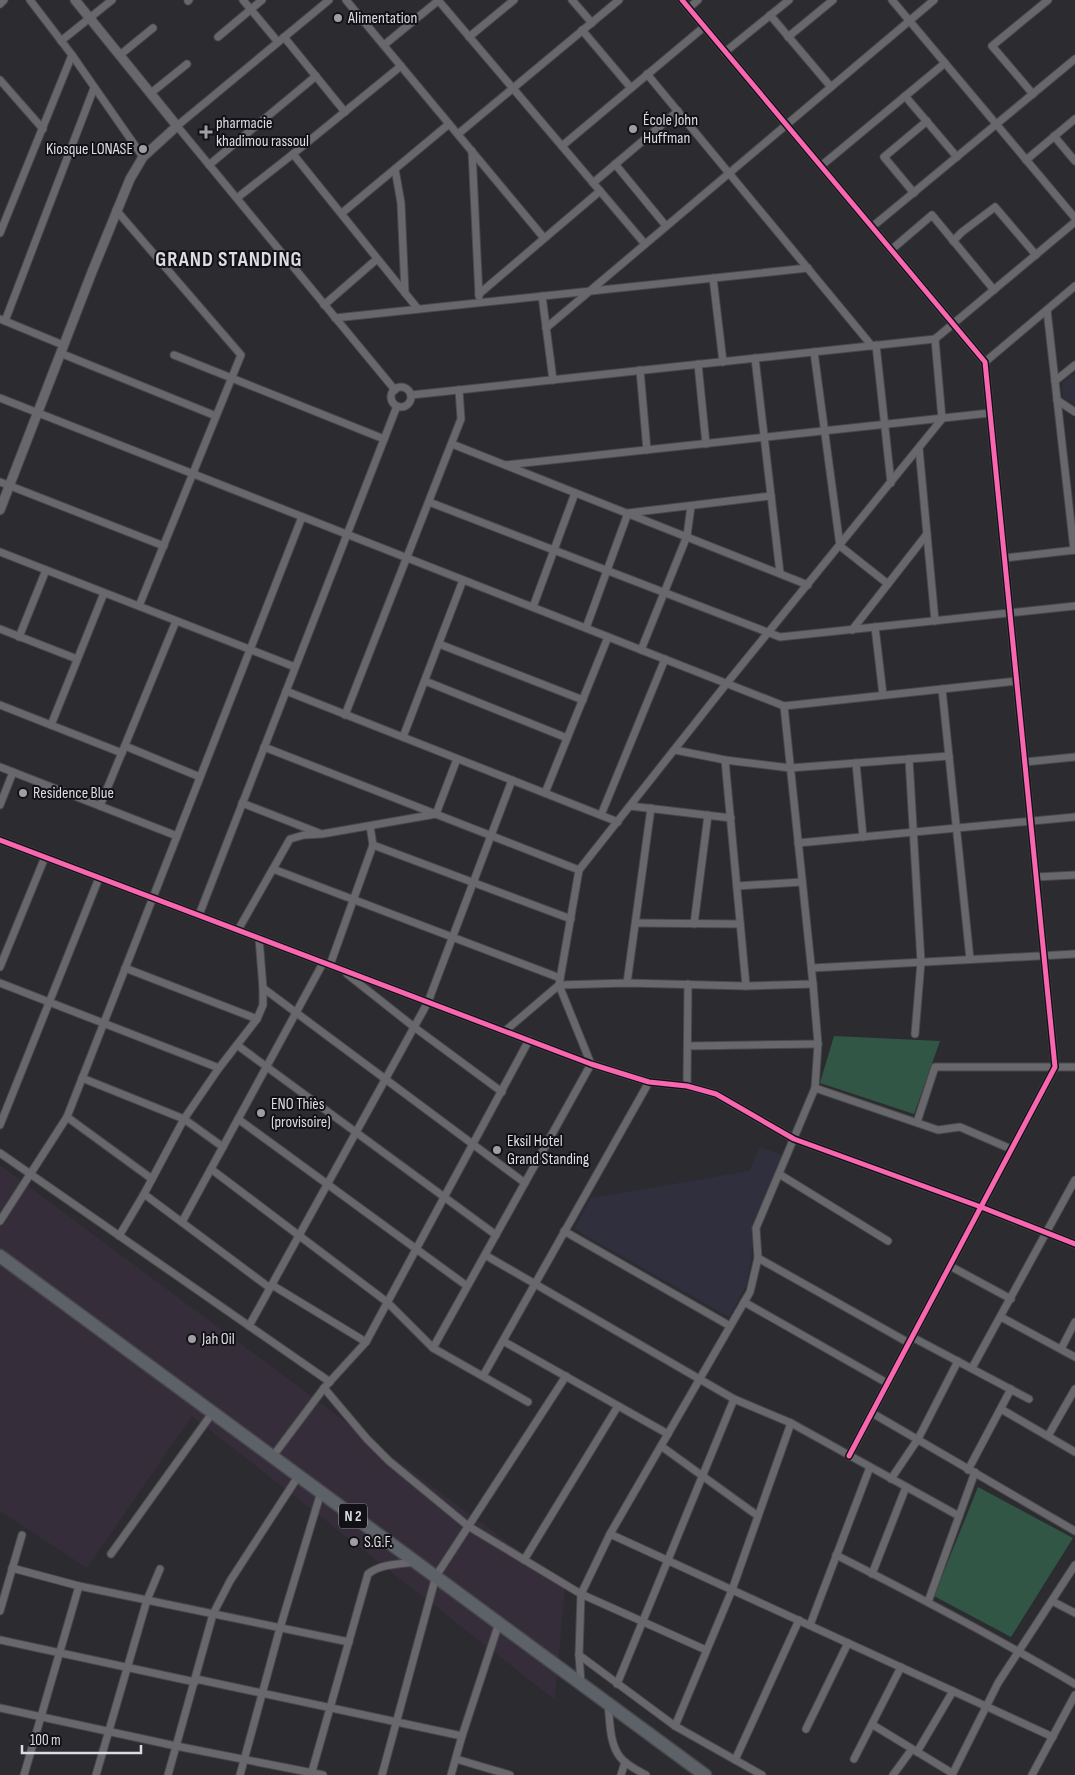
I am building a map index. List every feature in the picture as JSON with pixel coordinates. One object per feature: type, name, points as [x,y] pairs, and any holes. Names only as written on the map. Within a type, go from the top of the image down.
[{"type":"highway","name":"N 2","points":[[0,1256],[608,1703],[698,1773]]},
{"type":"street","points":[[0,4],[4,0]]},
{"type":"street","points":[[30,0],[72,55],[143,157]]},
{"type":"street","points":[[75,0],[324,306],[395,390]]},
{"type":"street","points":[[61,41],[112,0]]},
{"type":"street","points":[[243,0],[316,76],[345,112]]},
{"type":"street","points":[[218,37],[262,0]]},
{"type":"street","points":[[0,510],[116,210],[130,179],[143,157],[177,126],[329,0]]},
{"type":"street","points":[[346,0],[544,238]]},
{"type":"street","points":[[384,45],[439,0],[645,244]]},
{"type":"street","points":[[470,37],[514,0]]},
{"type":"street","points":[[572,0],[592,22]]},
{"type":"street","points":[[458,134],[619,0]]},
{"type":"street","points":[[682,0],[985,362],[1055,1067],[849,1456]]},
{"type":"street","points":[[688,8],[698,0]]},
{"type":"street","points":[[725,52],[789,0]]},
{"type":"street","points":[[788,37],[833,0]]},
{"type":"street","points":[[892,0],[1075,218]]},
{"type":"street","points":[[546,328],[934,0]]},
{"type":"street","points":[[1032,94],[992,46],[1048,0]]},
{"type":"street","points":[[770,16],[831,87]]},
{"type":"street","points":[[562,146],[704,27]]},
{"type":"street","points":[[120,55],[153,28]]},
{"type":"street","points":[[582,30],[631,88]]},
{"type":"street","points":[[0,233],[3,217],[43,129],[72,55]]},
{"type":"street","points":[[872,227],[1075,59]]},
{"type":"street","points":[[821,166],[945,63]]},
{"type":"street","points":[[151,93],[187,64]]},
{"type":"street","points":[[237,198],[401,66]]},
{"type":"street","points":[[647,74],[874,345],[891,483]]},
{"type":"street","points":[[209,165],[316,76]]},
{"type":"street","points":[[0,82],[43,129]]},
{"type":"street","points":[[94,88],[3,320],[62,349],[216,416]]},
{"type":"street","points":[[905,96],[957,157]]},
{"type":"street","points":[[593,183],[678,111]]},
{"type":"street","points":[[1026,160],[1075,119]]},
{"type":"street","points":[[914,193],[884,157],[927,121]]},
{"type":"street","points":[[342,213],[450,124]]},
{"type":"street","points":[[1054,136],[1075,161]]},
{"type":"street","points":[[472,151],[479,303]]},
{"type":"street","points":[[294,154],[418,309]]},
{"type":"street","points":[[615,164],[666,226]]},
{"type":"street","points":[[395,169],[401,203],[405,293]]},
{"type":"street","points":[[479,294],[600,191]]},
{"type":"street","points":[[1068,210],[1075,204]]},
{"type":"street","points":[[953,241],[995,207],[1036,255]]},
{"type":"street","points":[[116,210],[241,355],[139,606]]},
{"type":"street","points":[[891,250],[932,215],[994,290]]},
{"type":"street","points":[[411,395],[935,339],[1075,222]]},
{"type":"street","points":[[324,306],[377,259]]},
{"type":"street","points":[[335,318],[808,268]]},
{"type":"street","points":[[712,278],[723,362]]},
{"type":"street","points":[[985,362],[1075,286]]},
{"type":"street","points":[[542,296],[554,380]]},
{"type":"street","points":[[1005,558],[1075,550],[1047,310]]},
{"type":"street","points":[[433,1348],[591,1064],[560,982],[579,870],[727,683],[769,634],[942,419],[935,339]]},
{"type":"street","points":[[814,352],[840,546],[888,584]]},
{"type":"street","points":[[174,355],[384,438]]},
{"type":"street","points":[[755,358],[780,573]]},
{"type":"street","points":[[698,364],[706,444]]},
{"type":"street","points":[[1055,381],[1075,365]]},
{"type":"street","points":[[640,370],[647,450]]},
{"type":"street","points":[[395,390],[404,388],[411,395]]},
{"type":"street","points":[[395,390],[391,398],[397,406],[403,407],[407,404],[411,395]]},
{"type":"street","points":[[345,714],[461,419],[459,390]]},
{"type":"street","points":[[0,398],[784,706],[1017,681]]},
{"type":"street","points":[[1057,400],[1075,412]]},
{"type":"street","points":[[199,916],[397,406]]},
{"type":"street","points":[[506,465],[990,413]]},
{"type":"street","points":[[452,444],[808,585]]},
{"type":"street","points":[[919,448],[935,621]]},
{"type":"street","points":[[0,482],[164,546]]},
{"type":"street","points":[[533,607],[576,493]]},
{"type":"street","points":[[628,513],[771,496]]},
{"type":"street","points":[[429,502],[780,637],[1075,606]]},
{"type":"street","points":[[641,650],[687,536],[692,506]]},
{"type":"street","points":[[586,628],[628,513]]},
{"type":"street","points":[[0,1221],[67,1117],[302,517]]},
{"type":"street","points":[[852,630],[927,534]]},
{"type":"street","points":[[0,552],[295,667]]},
{"type":"street","points":[[19,636],[46,570]]},
{"type":"street","points":[[403,737],[464,580]]},
{"type":"street","points":[[50,725],[104,592]]},
{"type":"street","points":[[100,806],[176,621]]},
{"type":"street","points":[[875,627],[884,695]]},
{"type":"street","points":[[0,629],[77,659]]},
{"type":"street","points":[[545,793],[608,637]]},
{"type":"street","points":[[439,644],[583,700]]},
{"type":"street","points":[[601,815],[665,659]]},
{"type":"street","points":[[425,681],[567,738]]},
{"type":"street","points":[[942,689],[970,960]]},
{"type":"street","points":[[286,691],[618,822]]},
{"type":"street","points":[[0,705],[50,725],[200,777]]},
{"type":"street","points":[[581,1684],[579,1655],[581,1594],[610,1534],[750,1292],[758,1258],[756,1228],[815,1088],[818,1044],[812,968],[784,706]]},
{"type":"street","points":[[264,747],[579,870]]},
{"type":"street","points":[[675,750],[725,760],[790,768],[949,756]]},
{"type":"street","points":[[1025,762],[1075,757]]},
{"type":"street","points":[[436,814],[457,759]]},
{"type":"street","points":[[909,759],[921,962],[915,1034]]},
{"type":"street","points":[[725,760],[746,986]]},
{"type":"street","points":[[856,763],[862,837]]},
{"type":"street","points":[[0,767],[177,836]]},
{"type":"street","points":[[0,806],[13,772]]},
{"type":"street","points":[[250,1326],[428,1002],[512,780]]},
{"type":"street","points":[[242,803],[322,834]]},
{"type":"street","points":[[630,806],[731,818]]},
{"type":"street","points":[[628,983],[652,808]]},
{"type":"street","points":[[238,930],[290,839],[304,835],[322,834],[436,814]]},
{"type":"street","points":[[694,924],[708,815]]},
{"type":"street","points":[[798,843],[1075,817]]},
{"type":"street","points":[[182,1222],[296,1013],[327,964],[354,900],[373,845],[370,826]]},
{"type":"street","points":[[0,840],[591,1064],[649,1082],[687,1086],[716,1094],[794,1139],[981,1207],[1075,1244]]},
{"type":"street","points":[[373,845],[571,919]]},
{"type":"street","points":[[1,964],[44,857]]},
{"type":"street","points":[[273,869],[452,937],[560,982],[746,986],[813,984]]},
{"type":"street","points":[[1036,877],[1075,875]]},
{"type":"street","points":[[0,1125],[99,878]]},
{"type":"street","points":[[737,886],[802,882]]},
{"type":"street","points":[[636,923],[740,924]]},
{"type":"street","points":[[119,1236],[184,1119],[219,1068],[257,1019],[263,1005],[258,938]]},
{"type":"street","points":[[812,968],[1075,954]]},
{"type":"street","points":[[125,968],[257,1019]]},
{"type":"street","points":[[342,970],[414,1027],[502,1092]]},
{"type":"street","points":[[504,1031],[560,982]]},
{"type":"street","points":[[0,983],[219,1068]]},
{"type":"street","points":[[687,1086],[688,984]]},
{"type":"street","points":[[263,988],[525,1183]]},
{"type":"street","points":[[273,1456],[324,1388],[366,1342],[529,1040]]},
{"type":"street","points":[[688,1046],[818,1044]]},
{"type":"street","points":[[237,1045],[496,1235]]},
{"type":"street","points":[[917,1122],[935,1067],[1075,1067]]},
{"type":"street","points":[[82,1078],[184,1119],[223,1147]]},
{"type":"street","points":[[483,1376],[649,1082]]},
{"type":"street","points":[[815,1088],[938,1130],[960,1127],[1012,1149]]},
{"type":"street","points":[[67,1117],[152,1179]]},
{"type":"street","points":[[238,1119],[468,1286]]},
{"type":"street","points":[[0,1153],[330,1382]]},
{"type":"street","points":[[211,1169],[388,1302],[433,1348],[528,1402]]},
{"type":"street","points":[[779,1174],[888,1241]]},
{"type":"street","points":[[972,1368],[1075,1180]]},
{"type":"street","points":[[144,1194],[271,1286],[366,1342]]},
{"type":"street","points":[[564,1231],[730,1326]]},
{"type":"street","points":[[485,1255],[734,1399],[790,1423],[959,1516]]},
{"type":"street","points":[[758,1258],[910,1340],[958,1361],[1029,1399]]},
{"type":"street","points":[[950,1266],[1011,1298]]},
{"type":"street","points":[[744,1302],[887,1383]]},
{"type":"street","points":[[1001,1317],[1075,1357]]},
{"type":"street","points":[[1061,1350],[1073,1333],[1075,1322]]},
{"type":"street","points":[[503,1341],[668,1434]]},
{"type":"street","points":[[892,1479],[918,1440],[958,1361]]},
{"type":"street","points":[[382,1775],[436,1576],[566,1376]]},
{"type":"street","points":[[324,1388],[367,1439],[390,1462],[468,1526],[581,1594],[706,1650]]},
{"type":"street","points":[[928,1602],[959,1516],[972,1471],[1011,1389]]},
{"type":"street","points":[[1048,1436],[1075,1389]]},
{"type":"street","points":[[617,1684],[734,1399]]},
{"type":"street","points":[[524,1560],[618,1406]]},
{"type":"street","points":[[1000,1409],[1075,1452]]},
{"type":"street","points":[[111,1554],[213,1412]]},
{"type":"street","points":[[872,1413],[1075,1531]]},
{"type":"street","points":[[675,1726],[732,1590],[790,1423]]},
{"type":"street","points":[[661,1446],[758,1516]]},
{"type":"street","points":[[810,1626],[870,1467]]},
{"type":"street","points":[[168,1775],[213,1614],[230,1581],[299,1476]]},
{"type":"street","points":[[872,1574],[906,1487]]},
{"type":"street","points":[[240,1775],[280,1628],[321,1492]]},
{"type":"street","points":[[0,1611],[22,1534]]},
{"type":"street","points":[[610,1534],[1053,1737]]},
{"type":"street","points":[[836,1555],[928,1602],[1075,1684]]},
{"type":"street","points":[[311,1774],[368,1574],[375,1568],[415,1562]]},
{"type":"street","points":[[872,1725],[952,1774],[998,1683],[1075,1566]]},
{"type":"street","points":[[12,1568],[79,1586],[348,1642]]},
{"type":"street","points":[[96,1775],[146,1600],[160,1569]]},
{"type":"street","points":[[24,1775],[79,1586]]},
{"type":"street","points":[[1052,1601],[1075,1613]]},
{"type":"street","points":[[735,1760],[799,1620]]},
{"type":"street","points":[[452,1775],[462,1736],[499,1623]]},
{"type":"street","points":[[0,1640],[462,1736]]},
{"type":"street","points":[[806,1729],[848,1643]]},
{"type":"street","points":[[579,1655],[675,1726],[762,1775]]},
{"type":"street","points":[[854,1759],[901,1667]]},
{"type":"street","points":[[892,1775],[914,1750],[952,1691]]},
{"type":"street","points":[[1032,1775],[1075,1695]]},
{"type":"street","points":[[608,1703],[613,1740],[619,1756],[646,1775]]},
{"type":"street","points":[[0,1708],[322,1775]]},
{"type":"street","points":[[456,1759],[510,1775]]},
{"type":"street","points":[[621,1775],[625,1762]]},
{"type":"shaded area","points":[[1075,373],[1075,405],[1063,397],[1063,382]]},
{"type":"shaded area","points":[[760,1147],[784,1156],[752,1225],[754,1237],[747,1284],[729,1317],[574,1229],[591,1198],[749,1171]]},
{"type":"shaded area","points":[[0,1165],[565,1585],[555,1700],[192,1416],[87,1568],[0,1511]]},
{"type":"green space","points":[[834,1036],[940,1041],[914,1114],[820,1083]]},
{"type":"green space","points":[[978,1487],[1073,1538],[1011,1637],[934,1596]]},
{"type":"cycle path","points":[[682,0],[985,362],[1055,1067],[849,1456]]},
{"type":"cycle path","points":[[0,840],[591,1064],[649,1082],[687,1086],[716,1094],[794,1139],[981,1207],[1075,1244]]},
{"type":"place","name":"Alimentation","points":[[338,18]]},
{"type":"place","name":"École John Huffman","points":[[633,129]]},
{"type":"place","name":"pharmacie khadimou rassoul","points":[[206,132]]},
{"type":"place","name":"Kiosque LONASE","points":[[143,149]]},
{"type":"place","name":"Residence Blue","points":[[23,793]]},
{"type":"place","name":"ENO Thiès (provisoire)","points":[[261,1113]]},
{"type":"place","name":"Eksil Hotel Grand Standing","points":[[497,1150]]},
{"type":"place","name":"Jah Oil","points":[[192,1339]]},
{"type":"place","name":"S.G.F.","points":[[354,1542]]},
{"type":"district","name":"GRAND STANDING","points":[[229,259]]}]
